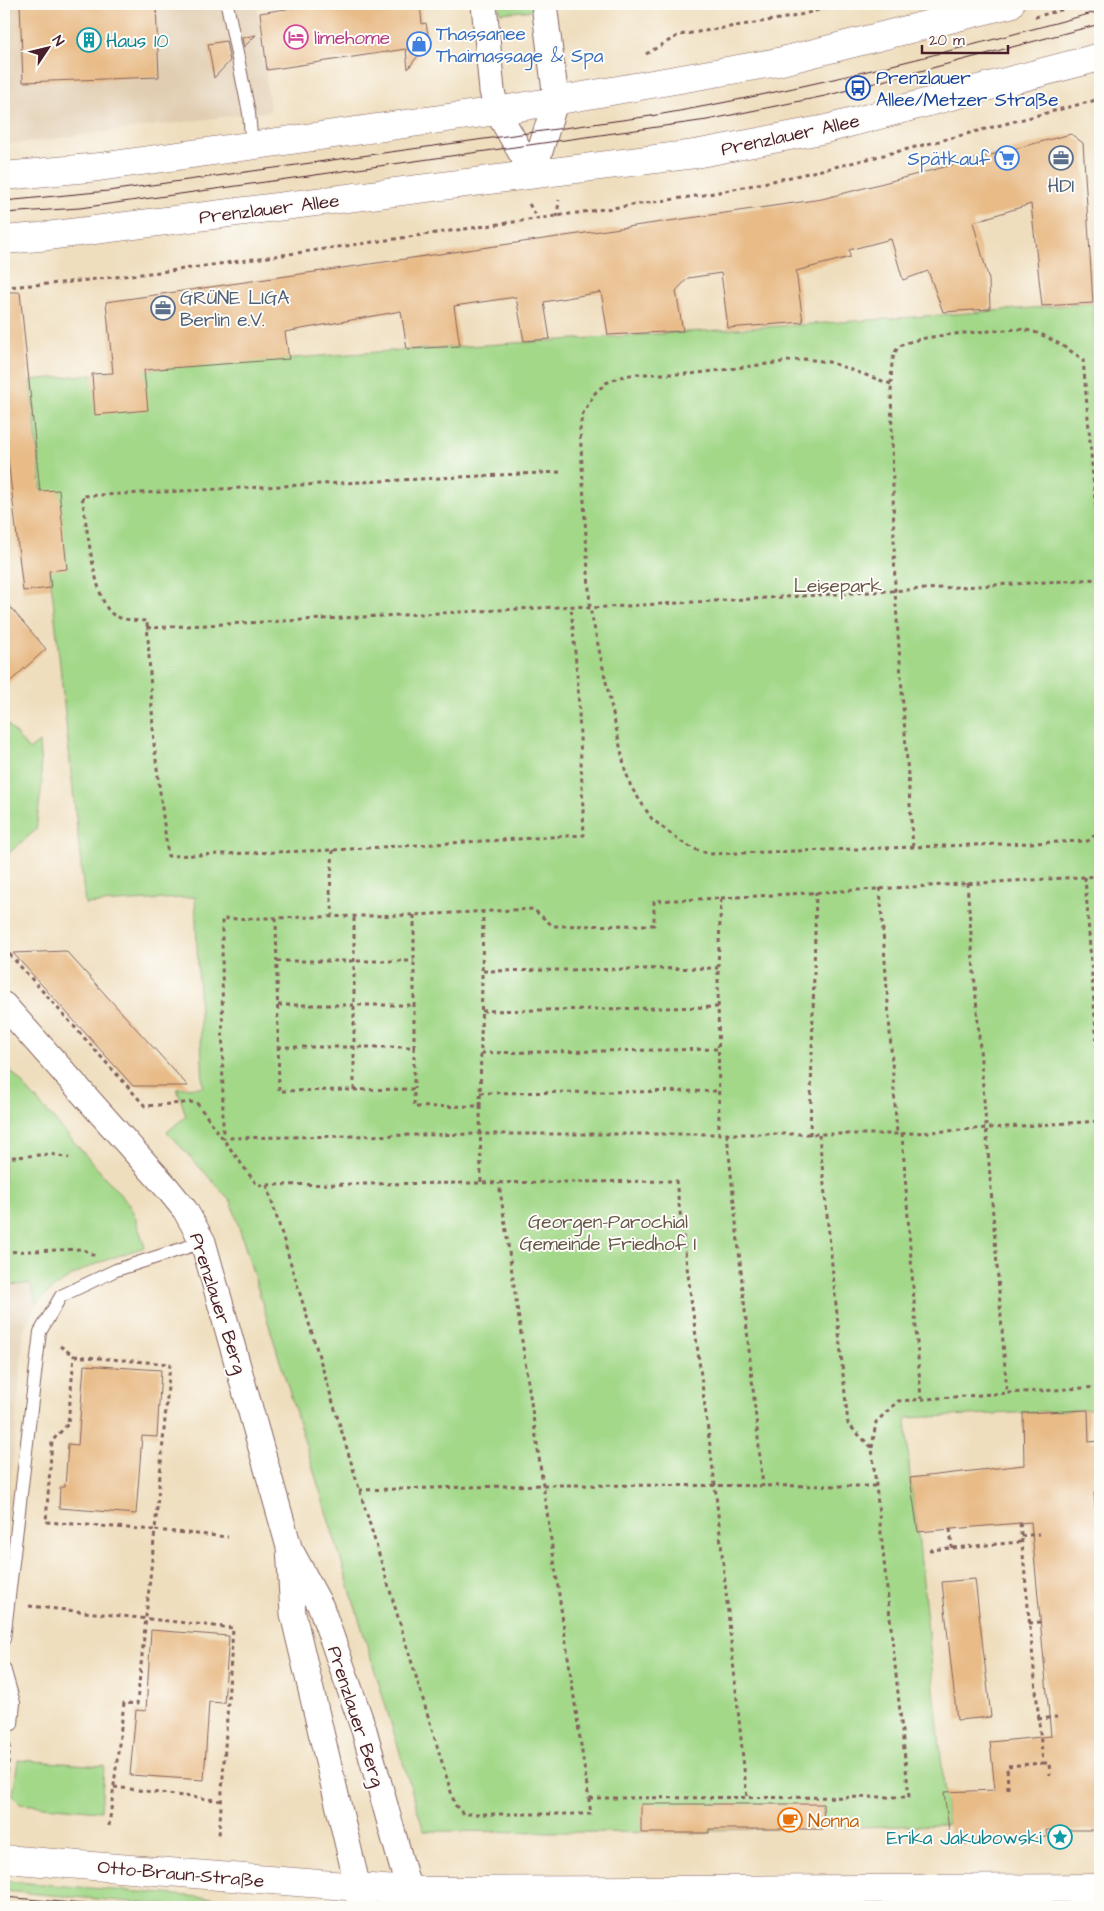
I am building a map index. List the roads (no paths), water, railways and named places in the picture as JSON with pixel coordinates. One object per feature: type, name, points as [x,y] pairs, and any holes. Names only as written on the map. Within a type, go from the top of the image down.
[{"type":"main road","points":[[4,176],[99,167],[497,110],[778,62],[1010,4]]},
{"type":"main road","name":"Prenzlauer Allee","points":[[4,240],[39,238],[695,154],[826,129],[1100,57]]},
{"type":"main road","name":"Otto-Braun-Straße","points":[[4,1859],[360,1898],[412,1899],[1100,1888]]},
{"type":"street","points":[[484,4],[492,91],[497,110],[534,174]]},
{"type":"street","points":[[534,174],[556,99],[544,4]]},
{"type":"street","name":"Prenzlauer Berg","points":[[4,1005],[174,1196],[185,1210],[203,1242],[289,1547],[293,1614],[360,1898]]},
{"type":"street","name":"Prenzlauer Berg","points":[[289,1547],[321,1606],[364,1730],[412,1899]]},
{"type":"lane","points":[[227,4],[249,113],[252,146]]},
{"type":"lane","points":[[4,1639],[40,1332],[61,1296],[116,1270],[203,1242]]},
{"type":"lane","points":[[4,1668],[14,1703],[12,1724]]},
{"type":"tram line","points":[[4,201],[108,191],[651,116],[821,82],[1100,11]]},
{"type":"tram line","points":[[4,213],[80,208],[707,120],[825,96],[1100,24]]},
{"type":"tram line","points":[[4,1897],[118,1907]]},
{"type":"place","name":"limehome","points":[[296,37]]},
{"type":"place","name":"Haus 10","points":[[89,40]]},
{"type":"place","name":"Thassanee Thaimassage & Spa","points":[[419,44]]},
{"type":"place","name":"Prenzlauer Allee/Metzer Straße","points":[[858,88]]},
{"type":"place","name":"Spätkauf","points":[[1007,158]]},
{"type":"place","name":"HDI","points":[[1061,158]]},
{"type":"place","name":"GRÜNE LIGA Berlin e.V.","points":[[163,308]]},
{"type":"place","name":"Nonna","points":[[790,1820]]},
{"type":"place","name":"Erika Jakubowski","points":[[1060,1837]]},
{"type":"park label","name":"Leisepark","points":[[838,585]]},
{"type":"park label","name":"Georgen-Parochial Gemeinde Friedhof I","points":[[608,1232]]}]
